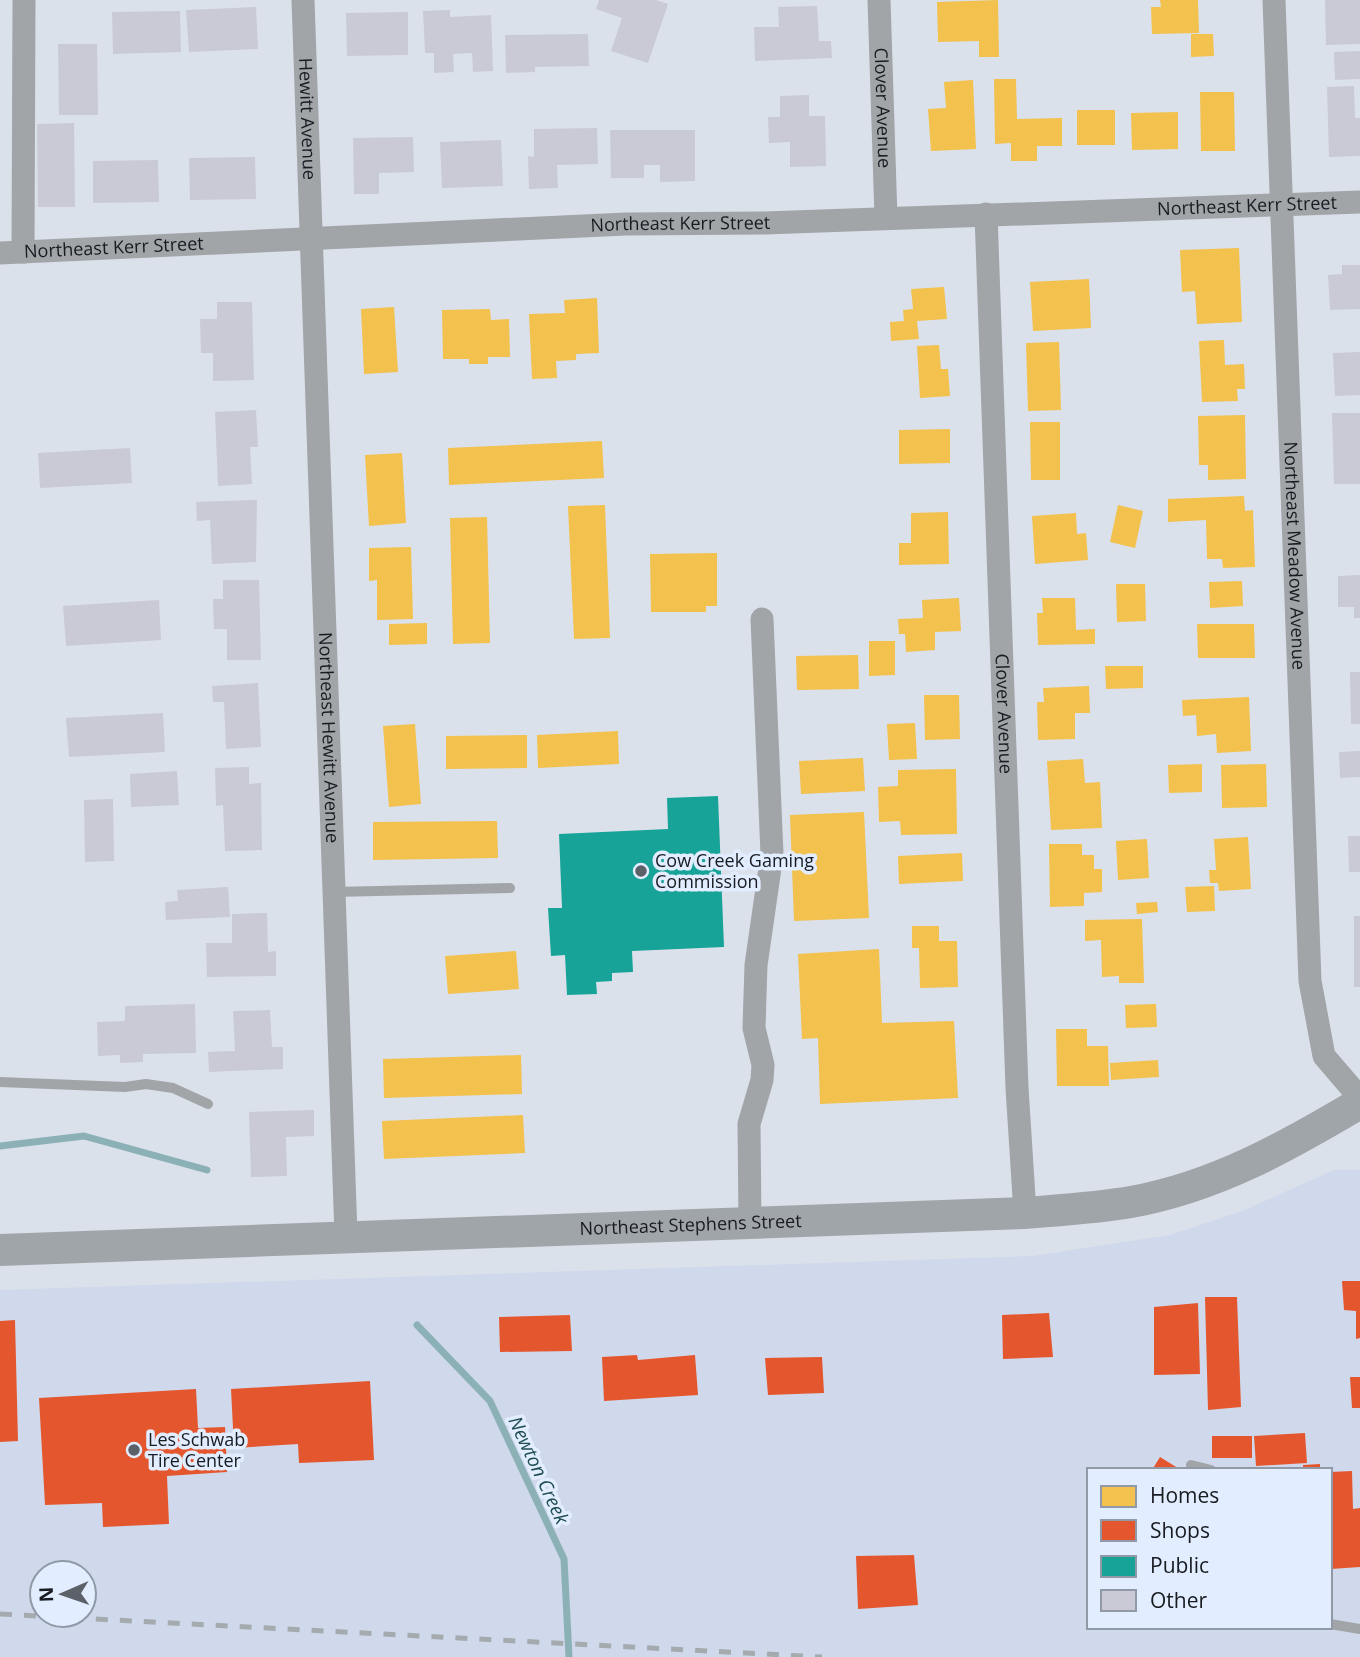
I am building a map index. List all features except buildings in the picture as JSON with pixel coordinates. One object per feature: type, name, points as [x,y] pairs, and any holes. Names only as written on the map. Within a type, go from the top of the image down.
[{"type":"main road","name":"Northeast Stephens Street","points":[[0,1250],[1025,1213],[1133,1202],[1227,1174],[1286,1147],[1360,1100]]},
{"type":"street","points":[[23,252],[24,0]]},
{"type":"street","name":"Hewitt Avenue","points":[[303,0],[309,240]]},
{"type":"street","name":"Clover Avenue","points":[[879,0],[886,218]]},
{"type":"street","name":"Northeast Meadow Avenue","points":[[1274,0],[1310,981],[1324,1056],[1360,1100]]},
{"type":"street","name":"Northeast Kerr Street","points":[[0,253],[625,225],[1360,202]]},
{"type":"street","name":"Clover Avenue","points":[[986,214],[1017,1088],[1025,1213]]},
{"type":"street","name":"Northeast Hewitt Avenue","points":[[309,240],[346,1236]]},
{"type":"street","points":[[750,1223],[748,1124],[758,1095],[763,1065],[754,1028],[755,965],[772,854],[762,620]]},
{"type":"lane","points":[[333,892],[510,888]]},
{"type":"lane","points":[[0,1082],[125,1087],[146,1084],[173,1088],[208,1104]]},
{"type":"lane","points":[[1191,1465],[1203,1468]]},
{"type":"lane","points":[[1332,1624],[1360,1629]]},
{"type":"shaded area","points":[[1334,1170],[1360,1170],[1360,1657],[0,1657],[0,1290],[1032,1256],[1170,1235],[1242,1211]]},
{"type":"waterway","name":"Newton Creek","points":[[0,1146],[84,1136],[207,1170]]},
{"type":"waterway","name":"Newton Creek","points":[[417,1325],[490,1401],[564,1559],[569,1657]]},
{"type":"railway","points":[[0,1614],[822,1657]]},
{"type":"place","name":"Cow Creek Gaming Commission","points":[[641,871]]},
{"type":"place","name":"Les Schwab Tire Center","points":[[134,1450]]}]
